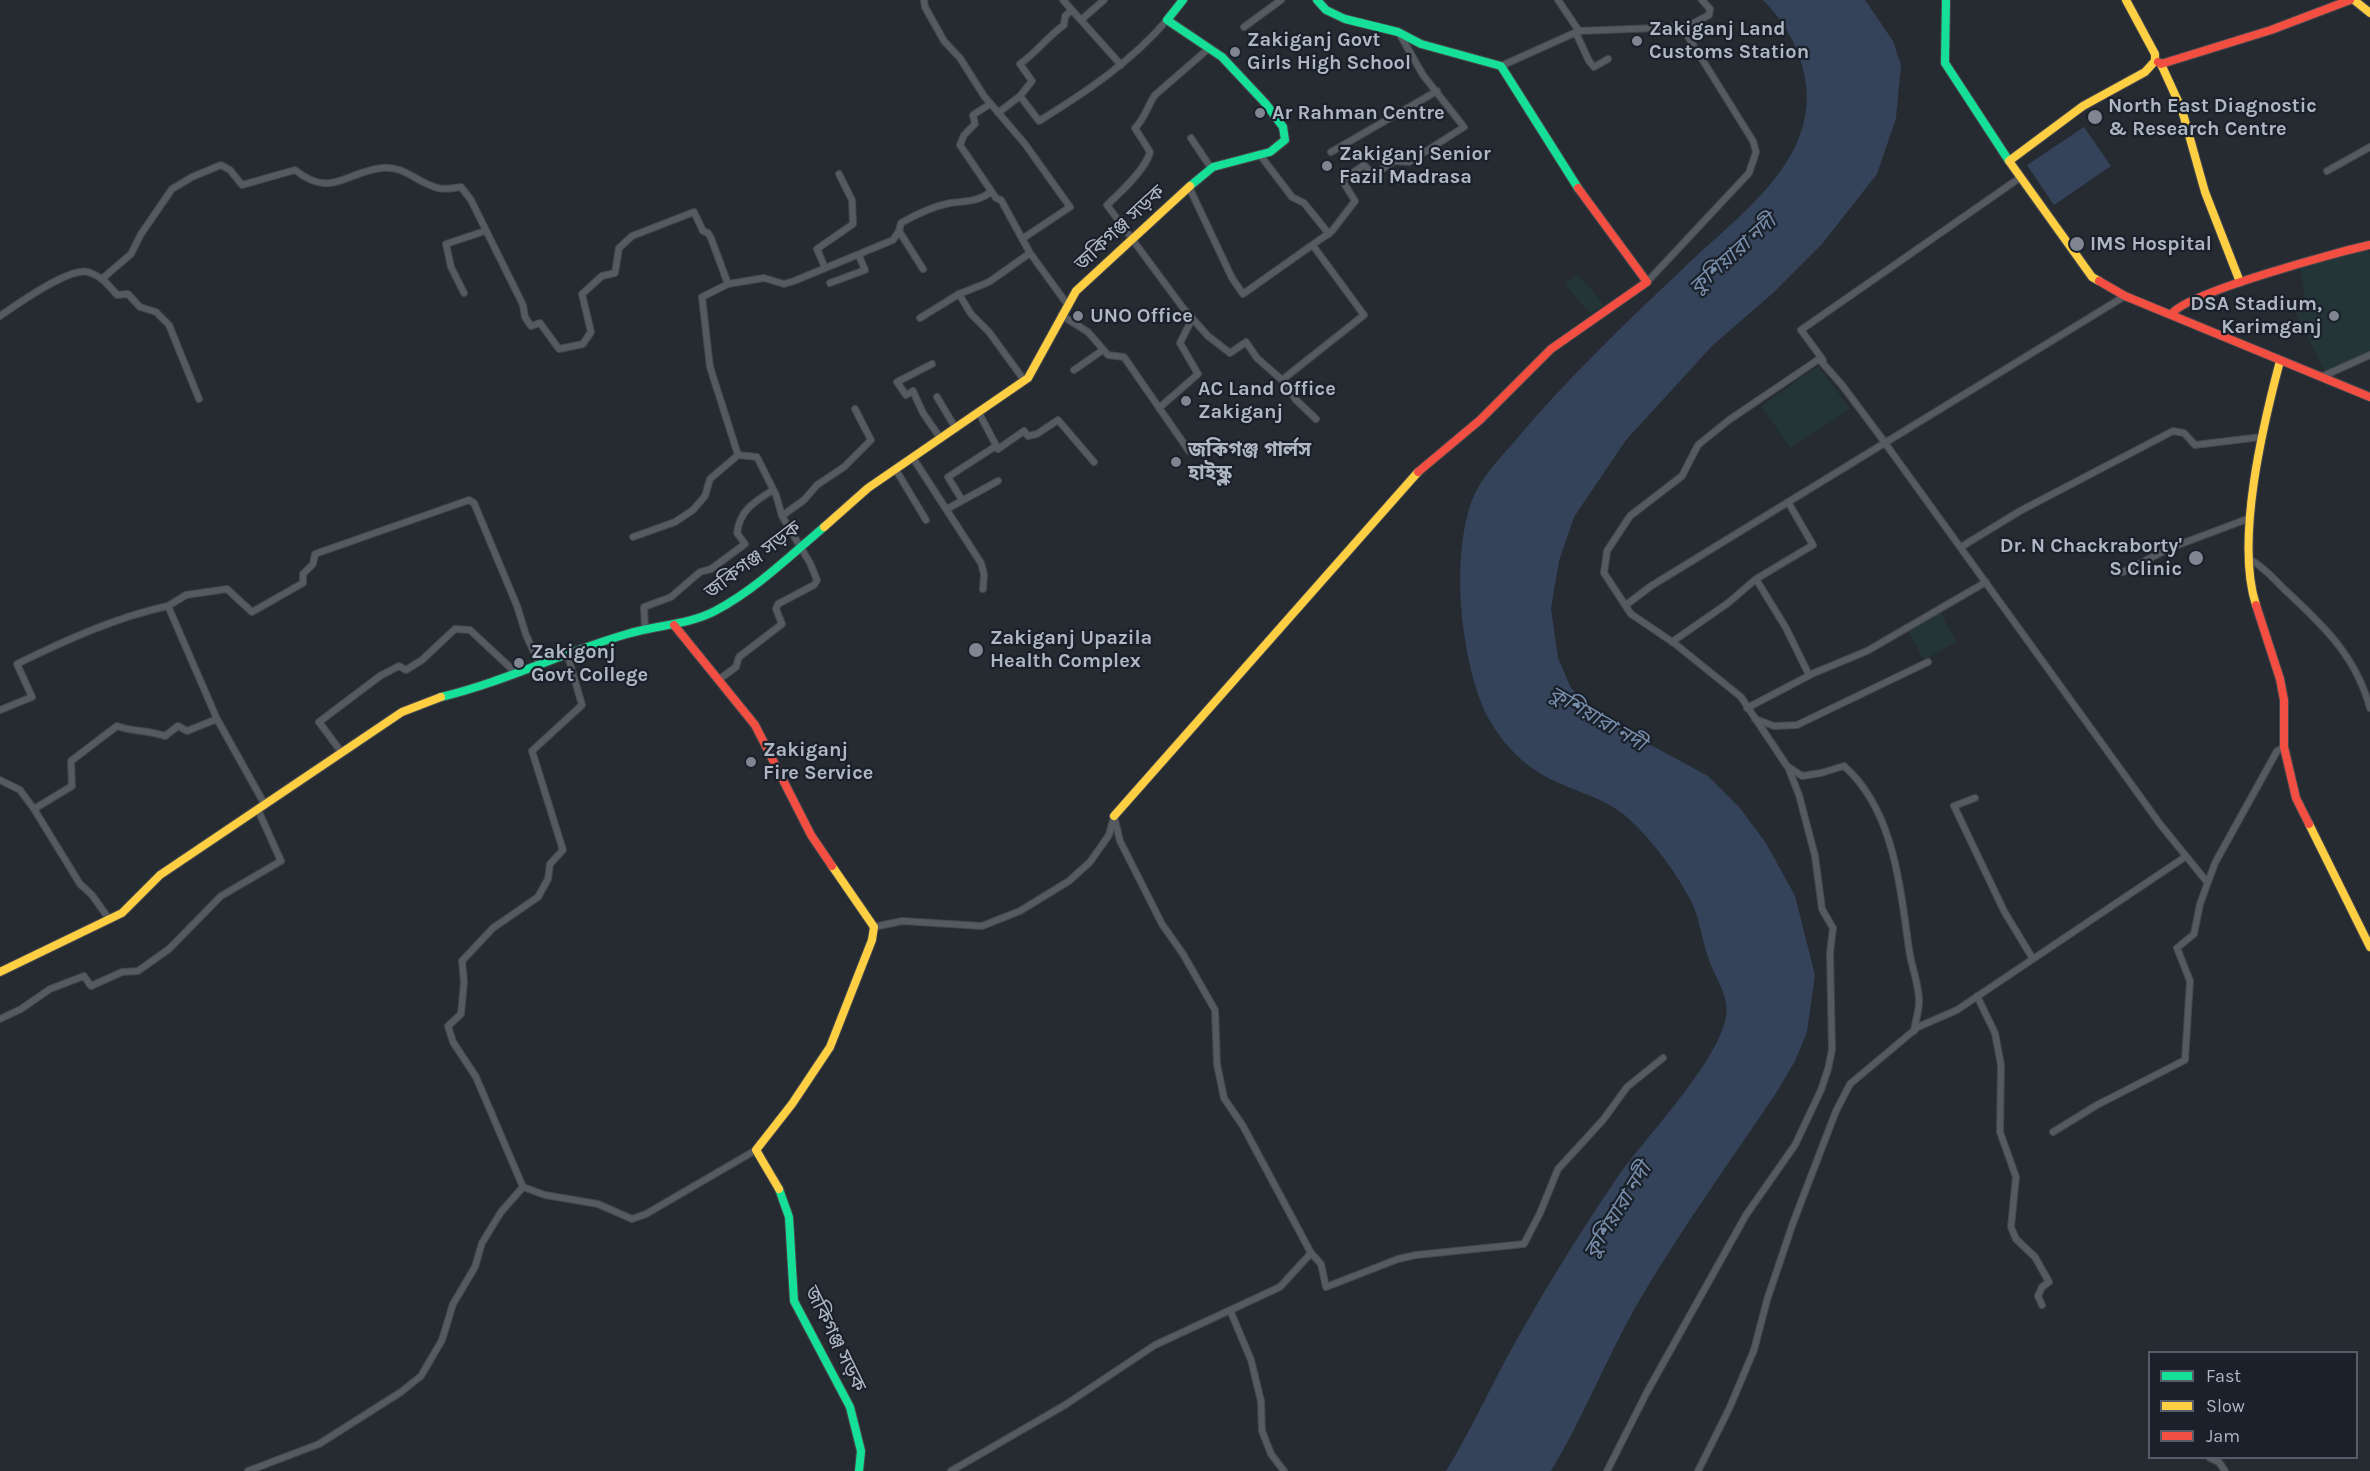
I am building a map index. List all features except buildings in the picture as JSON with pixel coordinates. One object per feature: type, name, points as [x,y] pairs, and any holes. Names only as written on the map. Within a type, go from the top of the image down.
[{"type":"main road","points":[[1167,20],[1183,0]]},
{"type":"main road","points":[[1114,816],[1422,467],[1480,420],[1551,349],[1647,282],[1578,186],[1502,66],[1421,44],[1398,32],[1345,19],[1326,10],[1317,0]]},
{"type":"main road","points":[[1946,0],[1945,63],[2009,161],[2092,277],[2125,296],[2370,397]]},
{"type":"main road","points":[[2126,0],[2182,110],[2205,192],[2240,282]]},
{"type":"main road","points":[[2009,161],[2083,106],[2158,63],[2271,30],[2352,0],[2370,13]]},
{"type":"main road","name":"জকিগঞ্জ সড়ক","points":[[0,972],[122,913],[160,875],[411,708],[567,653],[645,630],[674,625],[716,611],[777,568],[868,488],[1024,380],[1076,291],[1189,187],[1211,168],[1279,148],[1285,140],[1283,127],[1222,57],[1167,20]]},
{"type":"main road","points":[[2172,314],[2174,310],[2240,282],[2337,251],[2370,245]]},
{"type":"main road","points":[[2280,361],[2261,436],[2250,518],[2251,591],[2284,700],[2283,747],[2296,798],[2370,947]]},
{"type":"main road","points":[[674,625],[755,725],[811,835],[874,927],[872,940],[830,1047],[792,1104],[756,1150]]},
{"type":"main road","name":"জকিগঞ্জ সড়ক","points":[[756,1150],[781,1190],[788,1210],[790,1283],[794,1301],[858,1423],[863,1457],[859,1471]]},
{"type":"street","points":[[924,0],[925,7],[944,41],[960,58],[990,104],[1026,144],[1070,207],[1022,239]]},
{"type":"street","points":[[1063,0],[1121,65]]},
{"type":"street","points":[[1081,20],[1104,0]]},
{"type":"street","points":[[1244,27],[1281,0]]},
{"type":"street","points":[[1558,0],[1577,32],[1588,61],[1594,67],[1608,59]]},
{"type":"street","points":[[1502,66],[1577,32],[1688,26],[1709,15],[1710,9],[1702,0]]},
{"type":"street","points":[[998,113],[1020,96],[1032,81],[1020,64],[1041,47],[1047,37],[1064,25],[1065,16],[1072,10]]},
{"type":"street","points":[[1020,96],[1039,121],[1067,105],[1121,65],[1167,20]]},
{"type":"street","points":[[1647,282],[1749,173],[1756,152],[1753,141],[1682,27]]},
{"type":"street","points":[[1189,187],[1232,278],[1243,294],[1314,246],[1329,234],[1355,201],[1342,180],[1364,165],[1374,175],[1394,161],[1409,162],[1464,127],[1423,75],[1398,32]]},
{"type":"street","points":[[1208,49],[1155,95],[1145,117],[1135,128],[1150,152],[1148,160],[1107,205],[1192,319],[1208,336],[1230,353],[1246,342],[1257,357],[1282,380],[1296,400],[1316,418]]},
{"type":"street","points":[[1331,152],[1437,91]]},
{"type":"street","points":[[990,104],[973,115],[975,124],[964,135],[960,146],[991,192],[1001,200],[1030,253],[1067,304]]},
{"type":"street","points":[[1191,138],[1211,168]]},
{"type":"street","points":[[2328,171],[2370,147]]},
{"type":"street","points":[[1260,155],[1292,197],[1304,203],[1329,234]]},
{"type":"street","points":[[103,278],[131,254],[141,234],[172,189],[192,177],[221,165],[230,170],[242,184],[261,181],[279,173],[295,170],[309,180],[332,185],[382,168],[404,170],[439,188],[461,187],[471,200],[523,305],[525,317],[531,326],[540,323],[559,349],[583,344],[591,332],[582,294],[602,276],[615,273],[620,248],[632,236],[643,231],[694,212],[703,231],[711,238],[728,284]]},
{"type":"street","points":[[825,268],[817,249],[853,224],[852,200],[839,174]]},
{"type":"street","points":[[2021,177],[1801,330],[2185,857],[2207,882]]},
{"type":"street","points":[[738,455],[710,367],[702,297],[728,284],[764,278],[784,284],[859,256],[893,240],[901,223],[914,216],[951,203],[972,202],[991,192]]},
{"type":"street","points":[[464,293],[451,267],[446,244],[485,231]]},
{"type":"street","points":[[899,231],[923,269]]},
{"type":"street","points":[[1282,380],[1364,315],[1314,246]]},
{"type":"street","points":[[920,318],[959,294],[989,282],[1030,253]]},
{"type":"street","points":[[830,283],[865,270],[859,256]]},
{"type":"street","points":[[0,316],[25,298],[67,276],[85,271],[103,278],[117,295],[128,294],[140,307],[156,312],[169,325],[199,399]]},
{"type":"street","points":[[959,294],[971,314],[980,321],[1024,380]]},
{"type":"street","points":[[1626,605],[1651,586],[2125,296]]},
{"type":"street","points":[[1061,315],[1088,332],[1108,355],[1124,357],[1189,451]]},
{"type":"street","points":[[1159,408],[1198,374],[1180,343],[1192,319]]},
{"type":"street","points":[[1074,370],[1103,350]]},
{"type":"street","points":[[2320,377],[2370,355]]},
{"type":"street","points":[[1607,1471],[1647,1392],[1746,1215],[1795,1145],[1821,1090],[1832,1050],[1830,953],[1833,928],[1822,909],[1809,834],[1799,795],[1787,766],[1741,697],[1672,642],[1631,614],[1604,573],[1607,551],[1630,516],[1682,476],[1698,445],[1716,430],[1819,360],[1842,385],[1886,444]]},
{"type":"street","points":[[932,364],[897,382],[906,395],[914,391],[923,413],[941,439]]},
{"type":"street","points":[[937,397],[956,429]]},
{"type":"street","points":[[782,516],[844,467],[871,440],[855,409]]},
{"type":"street","points":[[979,413],[998,449],[1024,431],[1028,436],[1037,434],[1058,420],[1094,462]]},
{"type":"street","points":[[1961,547],[2020,511],[2173,432],[2184,433],[2195,445],[2261,436]]},
{"type":"street","points":[[962,500],[948,477],[996,446]]},
{"type":"street","points":[[633,537],[675,522],[693,510],[705,496],[710,479],[738,455],[757,457],[773,490],[782,516],[817,580],[814,585],[778,604],[776,609],[782,624],[739,657],[736,667],[718,680]]},
{"type":"street","points":[[913,458],[981,563],[984,574],[983,589]]},
{"type":"street","points":[[896,470],[926,520]]},
{"type":"street","points":[[947,509],[998,481]]},
{"type":"street","points":[[645,630],[644,607],[671,597],[699,572],[711,569],[745,544],[737,533],[738,520],[748,506],[773,490]]},
{"type":"street","points":[[0,710],[32,697],[17,664],[149,610],[168,606],[186,595],[226,589],[252,612],[303,583],[303,574],[313,564],[315,554],[469,500],[474,503],[518,606],[526,635],[540,663]]},
{"type":"street","points":[[1672,642],[1728,603],[1756,579],[1813,545],[1788,502]]},
{"type":"street","points":[[2123,572],[2170,548],[2250,518]]},
{"type":"street","points":[[2249,559],[2320,623],[2354,664],[2363,683],[2370,708]]},
{"type":"street","points":[[1756,579],[1786,628],[1809,675]]},
{"type":"street","points":[[1747,708],[1809,675],[1868,651],[1986,582]]},
{"type":"street","points":[[0,1019],[21,1009],[50,989],[84,976],[91,986],[122,972],[138,971],[169,949],[221,896],[281,861],[262,807],[217,719],[168,606]]},
{"type":"street","points":[[342,753],[319,722],[380,676],[399,666],[406,670],[422,660],[455,629],[470,630],[515,672]]},
{"type":"street","points":[[567,653],[582,705],[531,751],[562,850],[550,864],[548,879],[538,897],[493,928],[462,961],[464,982],[461,1014],[448,1026],[453,1042],[476,1077],[523,1187],[545,1194],[598,1204],[632,1219],[646,1214],[756,1150]]},
{"type":"street","points":[[1754,719],[1774,726],[1797,724],[1928,662]]},
{"type":"street","points":[[34,809],[72,786],[70,761],[117,726],[165,736],[178,726],[187,731],[217,719]]},
{"type":"street","points":[[2053,1132],[2097,1105],[2185,1060],[2190,981],[2177,948],[2194,934],[2207,882],[2277,751],[2283,747]]},
{"type":"street","points":[[1787,766],[1802,776],[1844,766],[1860,779],[1885,827],[1895,858],[1920,1002],[1914,1031]]},
{"type":"street","points":[[0,780],[20,790],[80,884],[92,895],[109,919]]},
{"type":"street","points":[[1975,798],[1954,806],[2004,911],[2033,959]]},
{"type":"street","points":[[874,927],[902,921],[982,926],[1020,911],[1069,881],[1090,862],[1109,835],[1114,816]]},
{"type":"street","points":[[1114,816],[1120,841],[1162,924],[1183,954],[1215,1010],[1217,1064],[1224,1098],[1243,1126],[1311,1253],[1321,1264],[1326,1287],[1398,1259],[1416,1255],[1524,1244],[1558,1169],[1604,1120],[1627,1087],[1663,1058]]},
{"type":"street","points":[[1698,1471],[1729,1410],[1754,1350],[1790,1234],[1836,1111],[1850,1084],[1914,1031],[1957,1010],[2185,857]]},
{"type":"street","points":[[1977,996],[1995,1033],[2001,1065],[2000,1132],[2016,1177],[2011,1227],[2016,1239],[2036,1257],[2049,1282],[2042,1287],[2038,1296],[2042,1305]]},
{"type":"street","points":[[248,1471],[319,1444],[401,1392],[421,1376],[442,1340],[453,1304],[475,1267],[482,1243],[501,1212],[523,1187]]},
{"type":"street","points":[[951,1471],[1055,1411],[1155,1345],[1280,1287],[1311,1253]]},
{"type":"street","points":[[1230,1310],[1251,1360],[1262,1401],[1262,1431],[1271,1454],[1284,1471]]},
{"type":"street","points":[[2212,1459],[2219,1462],[2225,1471]]},
{"type":"shaded area","name":"DSA Stadium, Karimganj","points":[[2359,250],[2370,252],[2370,351],[2325,372],[2294,309],[2305,296],[2300,265]]},
{"type":"shaded area","points":[[1578,274],[1604,305],[1590,313],[1565,285]]},
{"type":"shaded area","points":[[1818,366],[1850,409],[1790,448],[1761,406]]},
{"type":"shaded area","points":[[1940,611],[1956,642],[1924,660],[1907,630]]},
{"type":"water","name":"কুশিয়ারা নদী","points":[[1763,0],[1865,0],[1893,41],[1901,65],[1896,118],[1877,174],[1822,244],[1773,293],[1713,345],[1626,440],[1574,517],[1559,561],[1551,608],[1558,658],[1571,688],[1599,717],[1708,776],[1739,807],[1766,843],[1795,896],[1815,975],[1807,1032],[1795,1061],[1778,1090],[1686,1225],[1635,1308],[1551,1471],[1446,1471],[1506,1359],[1572,1247],[1615,1181],[1678,1101],[1709,1057],[1720,1036],[1727,1009],[1724,994],[1708,957],[1693,905],[1680,881],[1656,848],[1638,827],[1617,810],[1593,797],[1556,782],[1524,762],[1503,740],[1486,714],[1474,682],[1468,657],[1461,603],[1460,575],[1465,523],[1480,484],[1496,462],[1578,371],[1756,200],[1791,154],[1802,128],[1807,100],[1803,69],[1788,32]]},
{"type":"water","points":[[2084,127],[2111,166],[2054,205],[2027,165]]},
{"type":"traffic: fast","points":[[1183,0],[1167,20],[1222,57],[1266,104],[1283,127],[1285,140],[1270,152],[1213,167],[1190,186]]},
{"type":"traffic: fast","points":[[1317,0],[1326,10],[1345,19],[1398,32],[1421,44],[1501,66],[1578,188]]},
{"type":"traffic: fast","points":[[1946,0],[1945,63],[2009,161]]},
{"type":"traffic: fast","points":[[441,697],[488,683],[627,634],[705,616],[730,603],[758,583],[824,527]]},
{"type":"traffic: fast","points":[[779,1189],[789,1217],[794,1301],[850,1407],[861,1451],[859,1471]]},
{"type":"traffic: slow","points":[[2099,281],[2092,277],[2009,161],[2083,106],[2145,72],[2155,61],[2155,54],[2126,0]]},
{"type":"traffic: slow","points":[[2354,0],[2370,13]]},
{"type":"traffic: slow","points":[[2161,64],[2182,110],[2205,192],[2240,282]]},
{"type":"traffic: slow","points":[[824,527],[868,488],[1028,378],[1076,291],[1190,186]]},
{"type":"traffic: slow","points":[[2256,605],[2250,579],[2248,549],[2250,517],[2259,449],[2280,361]]},
{"type":"traffic: slow","points":[[1114,816],[1418,472]]},
{"type":"traffic: slow","points":[[0,972],[122,913],[160,875],[402,712],[441,697]]},
{"type":"traffic: slow","points":[[2309,824],[2370,947]]},
{"type":"traffic: slow","points":[[779,1189],[756,1150],[792,1104],[830,1047],[872,940],[874,927],[832,866]]},
{"type":"traffic: jam","points":[[2158,62],[2161,64],[2271,30],[2350,0]]},
{"type":"traffic: jam","points":[[1418,472],[1480,420],[1551,349],[1647,282],[1578,188]]},
{"type":"traffic: jam","points":[[2172,314],[2182,306],[2232,285],[2328,255],[2370,245]]},
{"type":"traffic: jam","points":[[2099,281],[2125,296],[2370,397]]},
{"type":"traffic: jam","points":[[2256,605],[2280,679],[2284,700],[2284,747],[2296,798],[2309,824]]},
{"type":"traffic: jam","points":[[674,625],[755,725],[811,835],[832,866]]},
{"type":"place","name":"Zakiganj Land Customs Station","points":[[1637,41]]},
{"type":"place","name":"Zakiganj Govt Girls High School","points":[[1235,52]]},
{"type":"place","name":"Ar Rahman Centre","points":[[1260,113]]},
{"type":"place","name":"North East Diagnostic & Research Centre","points":[[2095,117]]},
{"type":"place","name":"Zakiganj Senior Fazil Madrasa","points":[[1327,166]]},
{"type":"place","name":"IMS Hospital","points":[[2077,244]]},
{"type":"place","name":"UNO Office","points":[[1078,316]]},
{"type":"place","name":"DSA Stadium, Karimganj","points":[[2334,316]]},
{"type":"place","name":"AC Land Office Zakiganj","points":[[1186,401]]},
{"type":"place","name":"জকিগঞ্জ গার্লস হাইস্কুল","points":[[1176,462]]},
{"type":"place","name":"Dr. N Chackraborty' S Clinic","points":[[2196,558]]},
{"type":"place","name":"Zakiganj Upazila Health Complex","points":[[976,650]]},
{"type":"place","name":"Zakigonj Govt College","points":[[519,663]]},
{"type":"place","name":"Zakiganj Fire Service","points":[[751,762]]}]
